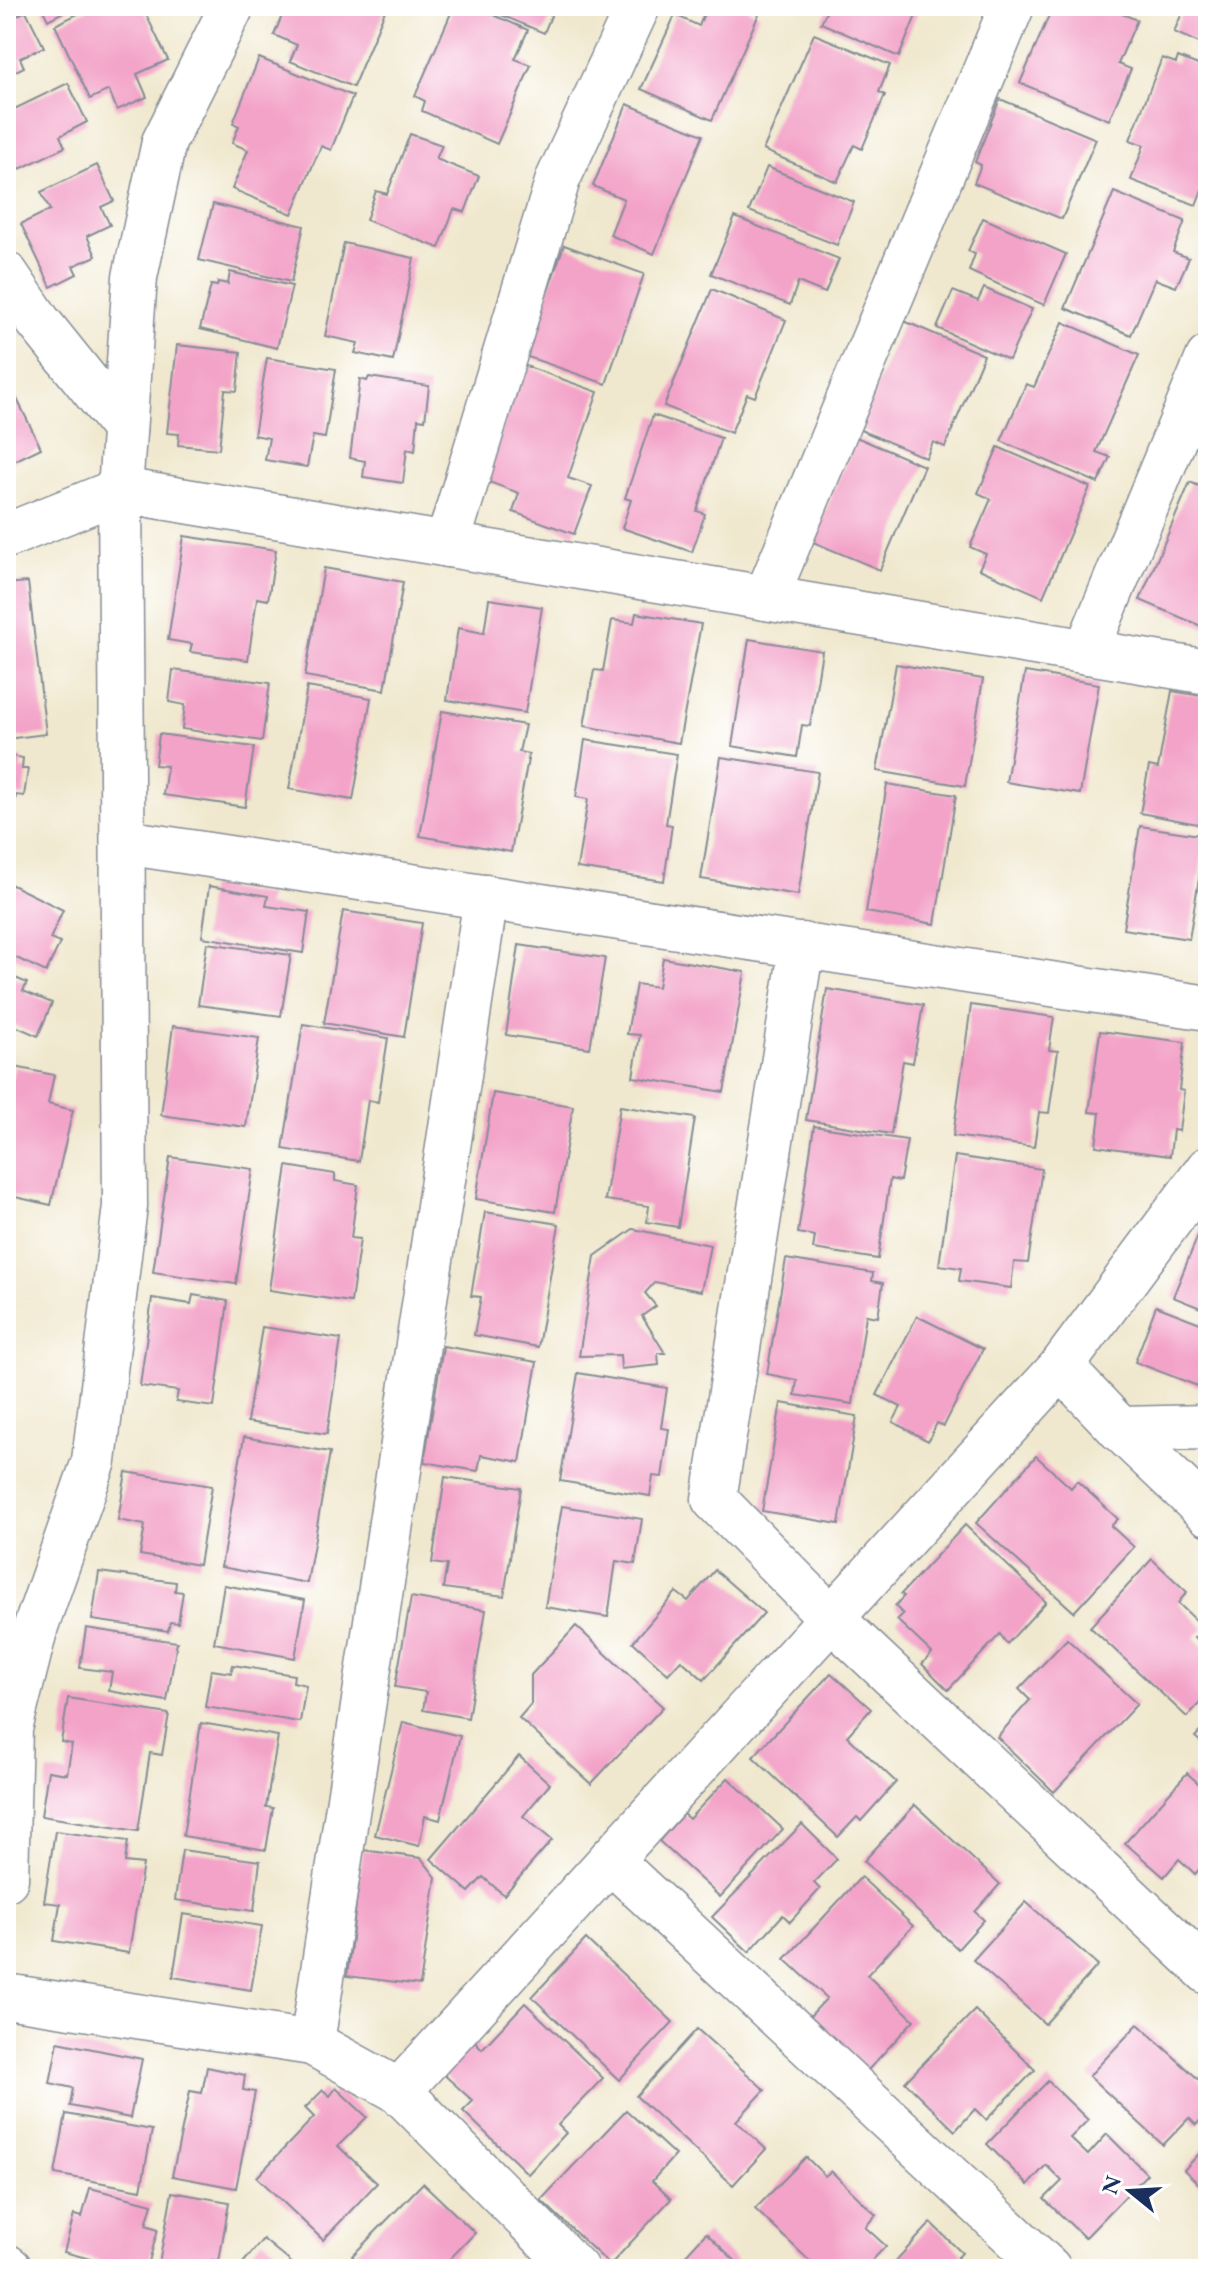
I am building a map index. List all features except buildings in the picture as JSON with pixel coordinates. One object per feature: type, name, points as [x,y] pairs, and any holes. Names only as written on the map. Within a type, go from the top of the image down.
[{"type":"street","points":[[447,545],[558,179],[638,6]]},
{"type":"street","points":[[766,598],[1012,6]]},
{"type":"street","points":[[6,1879],[10,1729],[36,1626],[94,1461],[125,1206],[120,490],[135,277],[164,142],[228,9]]},
{"type":"street","points":[[6,274],[38,321],[124,428]]},
{"type":"street","points":[[1086,652],[1208,358]]},
{"type":"street","points":[[6,536],[120,490],[1208,672]]},
{"type":"street","points":[[124,842],[1208,1008]]},
{"type":"street","points":[[312,2043],[486,897]]},
{"type":"street","points":[[802,945],[714,1499],[831,1618],[1208,1972]]},
{"type":"street","points":[[399,2091],[1061,1367],[1208,1169]]},
{"type":"street","points":[[1061,1367],[1120,1429],[1208,1513]]},
{"type":"street","points":[[1120,1429],[1208,1427]]},
{"type":"street","points":[[610,1860],[1049,2269]]},
{"type":"street","points":[[6,1996],[312,2043],[399,2091],[576,2269]]}]
